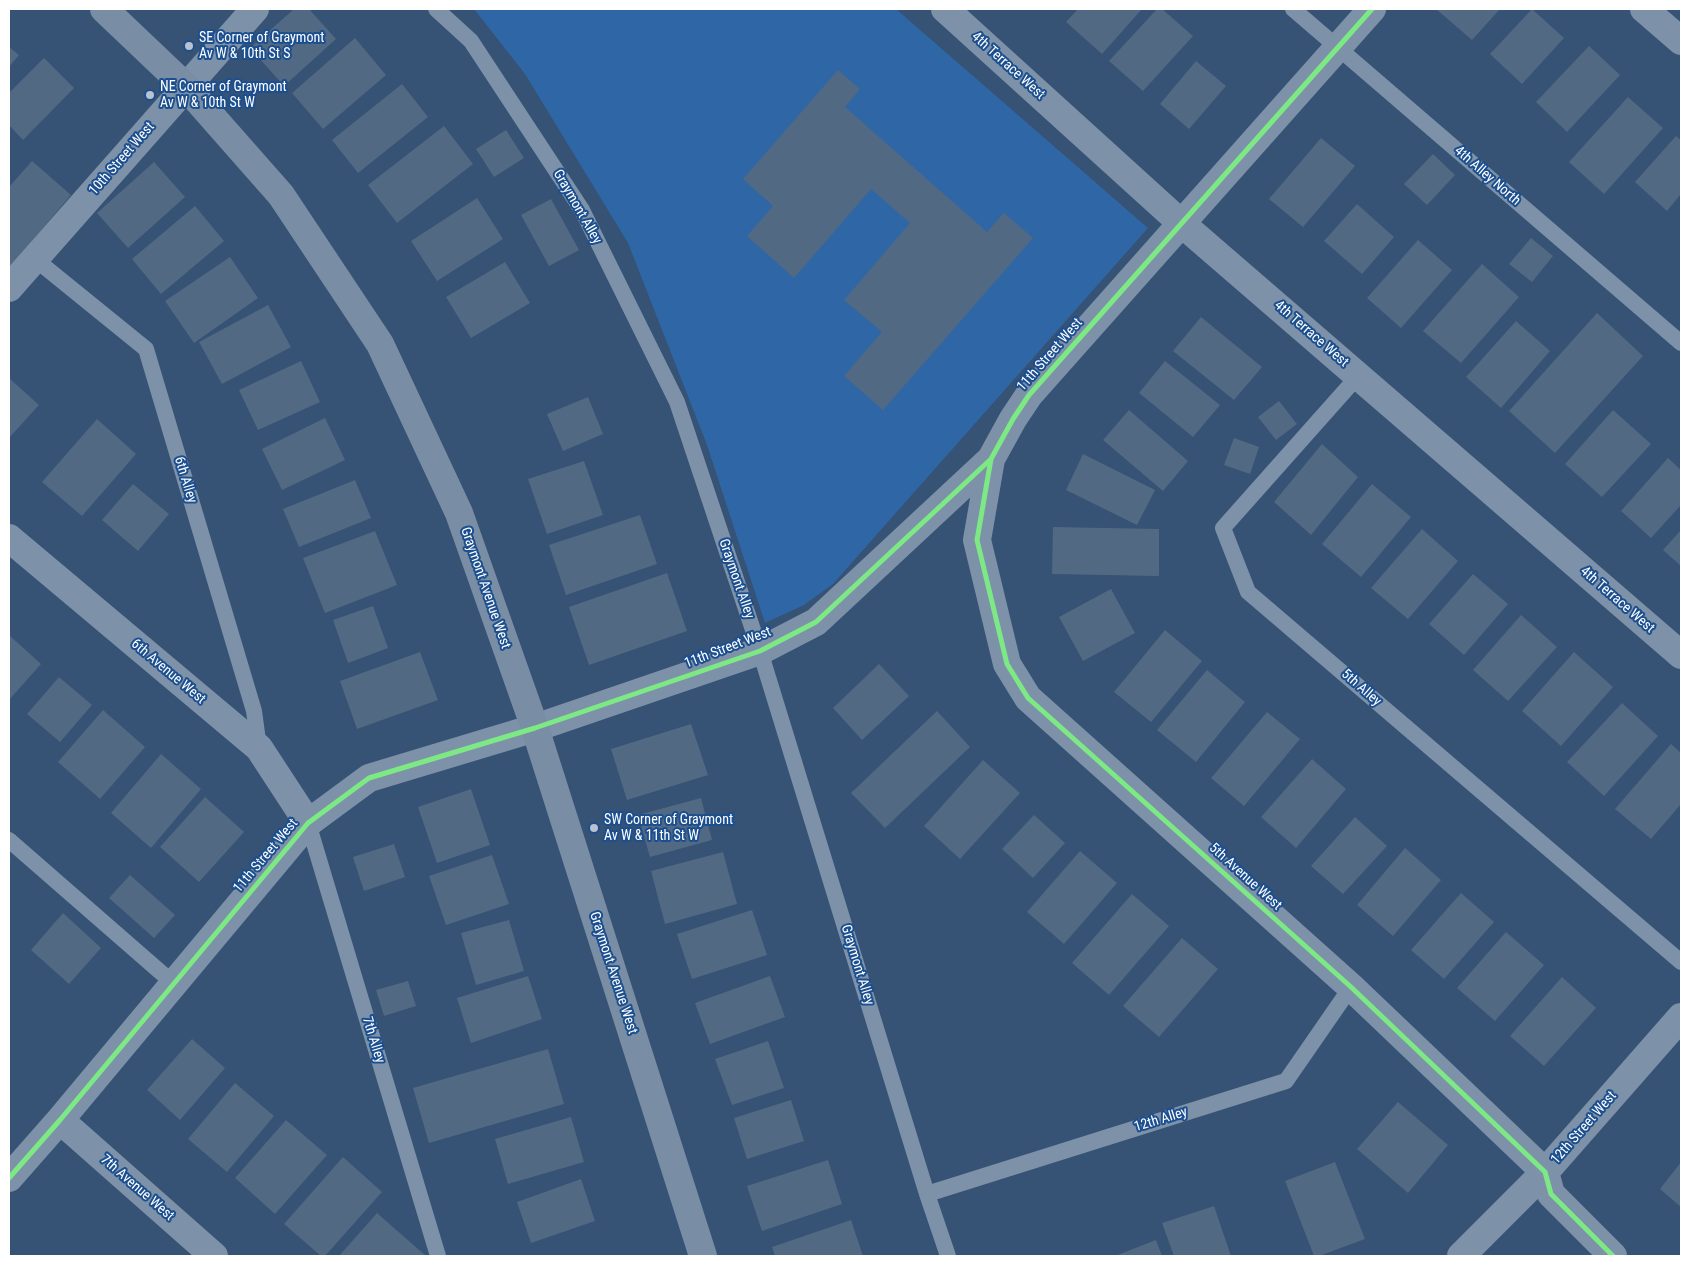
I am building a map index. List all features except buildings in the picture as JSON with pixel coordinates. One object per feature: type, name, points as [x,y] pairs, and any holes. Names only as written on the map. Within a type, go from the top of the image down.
[{"type":"main road","name":"Graymont Avenue West","points":[[104,9],[185,86],[281,195],[380,344],[459,512],[535,728],[703,1256]]},
{"type":"street","name":"10th Street West","points":[[9,288],[185,86],[255,9]]},
{"type":"street","name":"4th Terrace West","points":[[945,9],[1181,223],[1681,655]]},
{"type":"street","name":"11th Street West","points":[[9,1178],[60,1120],[308,824],[369,778],[535,728],[760,650],[816,622],[991,459],[1029,395],[1372,9]]},
{"type":"street","points":[[1644,9],[1681,41]]},
{"type":"street","name":"5th Avenue West","points":[[991,459],[977,540],[1006,664],[1028,698],[1351,987],[1545,1172],[1551,1194],[1613,1256]]},
{"type":"street","name":"6th Avenue West","points":[[9,538],[259,748],[308,824]]},
{"type":"street","name":"12th Street West","points":[[1461,1256],[1545,1172],[1681,1017]]},
{"type":"street","name":"7th Avenue West","points":[[60,1120],[214,1256]]},
{"type":"lane","name":"Graymont Alley","points":[[436,9],[471,41],[582,210],[677,402],[760,650],[927,1194],[948,1256]]},
{"type":"lane","name":"4th Alley North","points":[[1294,9],[1681,343]]},
{"type":"lane","name":"6th Alley","points":[[35,259],[146,349],[254,711],[259,748]]},
{"type":"lane","name":"5th Alley","points":[[1359,375],[1223,528],[1248,592],[1681,962]]},
{"type":"lane","name":"7th Alley","points":[[308,824],[438,1256]]},
{"type":"lane","points":[[9,840],[174,983]]},
{"type":"lane","name":"12th Alley","points":[[927,1194],[1286,1081],[1351,987]]},
{"type":"shaded area","points":[[474,9],[896,9],[1148,228],[833,584],[804,605],[765,623],[707,445],[628,243],[525,74]]},
{"type":"cycle path","points":[[9,1178],[60,1120],[308,823],[369,778],[535,728],[760,651],[816,622],[991,459],[1013,419],[1029,395],[1372,9]]},
{"type":"cycle path","points":[[991,459],[977,540],[1007,664],[1028,698],[1351,987],[1545,1172],[1551,1194],[1613,1256]]},
{"type":"place","name":"SE Corner of Graymont Av W & 10th St S","points":[[189,46]]},
{"type":"place","name":"NE Corner of Graymont Av W & 10th St W","points":[[150,95]]},
{"type":"place","name":"SW Corner of Graymont Av W & 11th St W","points":[[594,828]]}]
